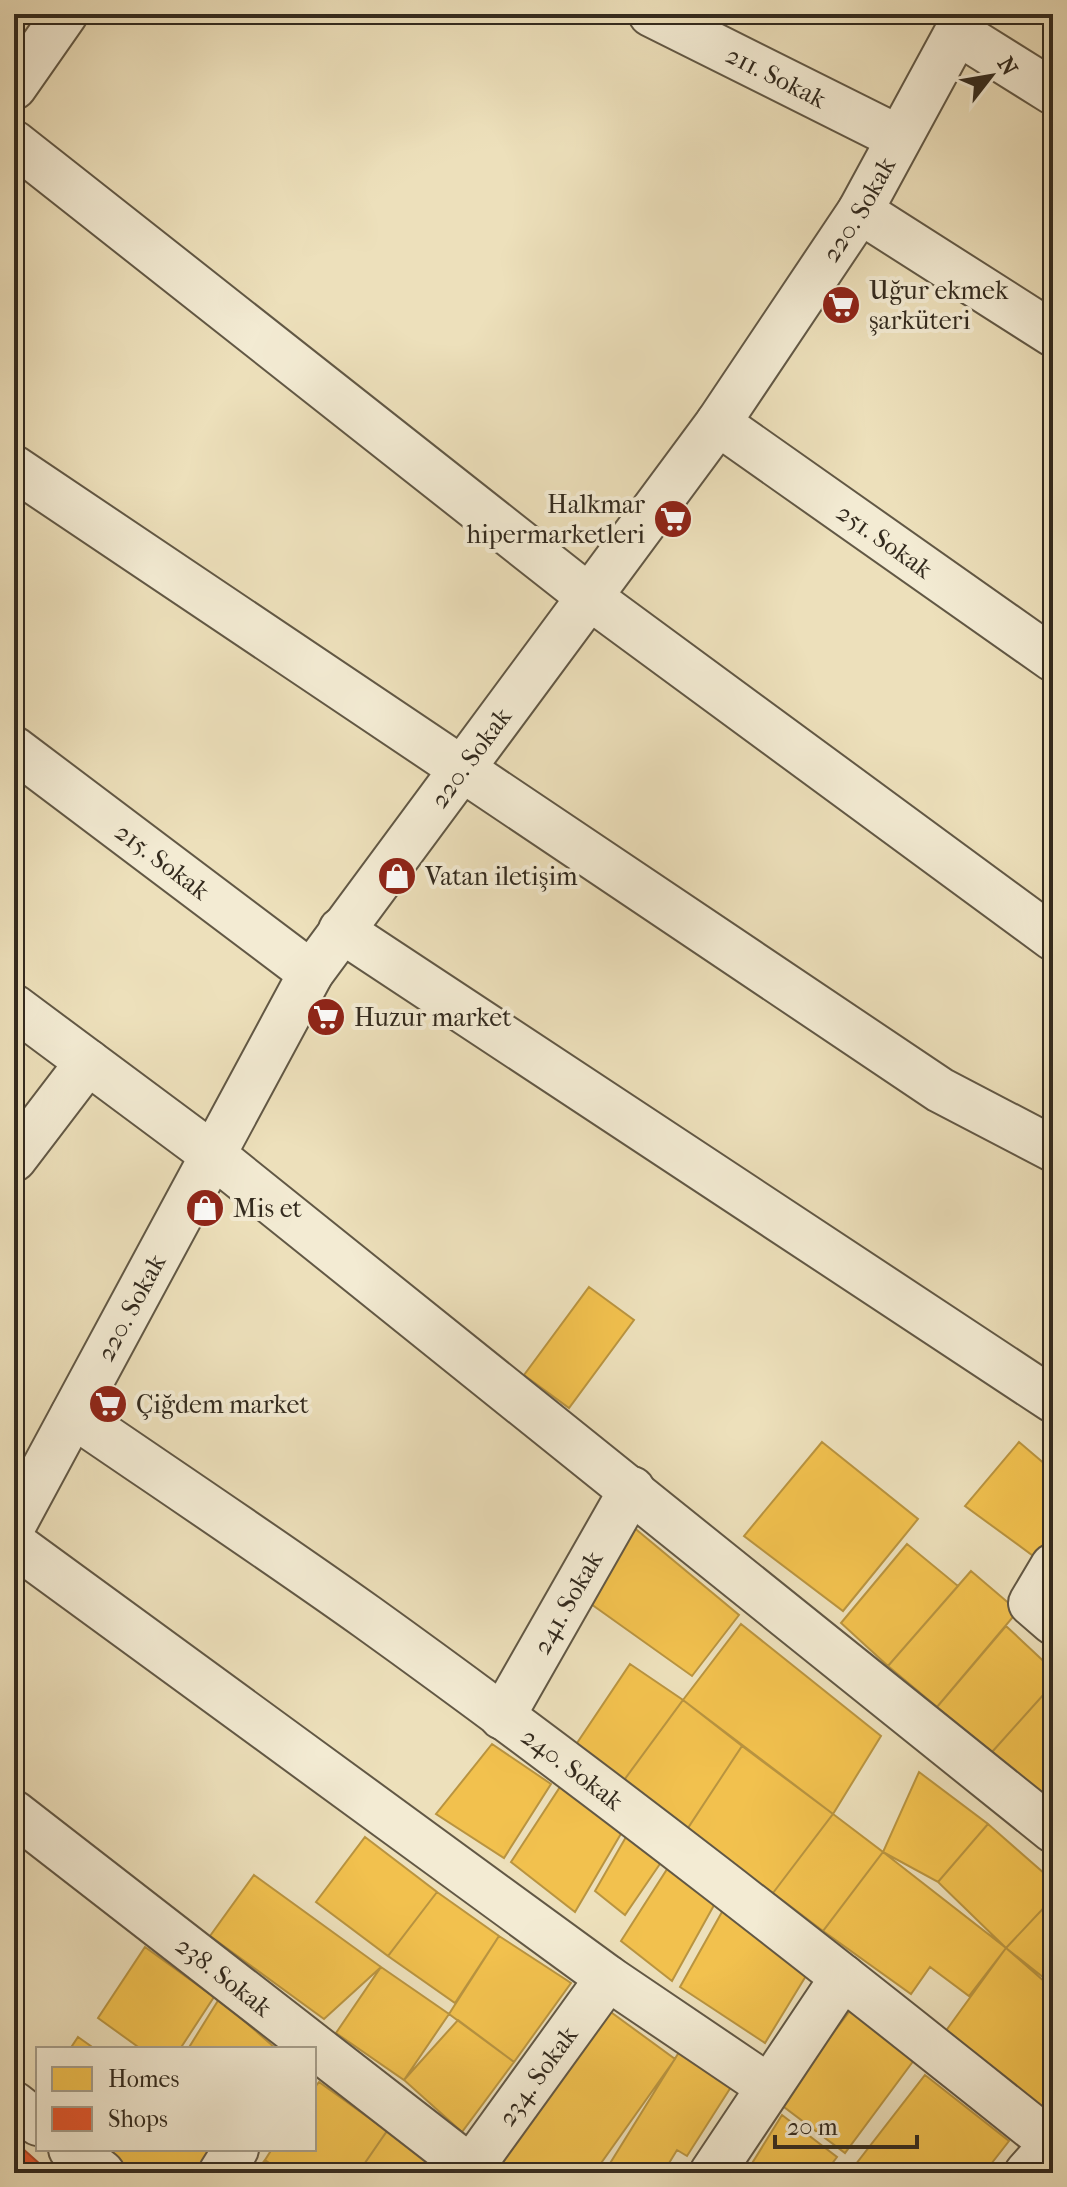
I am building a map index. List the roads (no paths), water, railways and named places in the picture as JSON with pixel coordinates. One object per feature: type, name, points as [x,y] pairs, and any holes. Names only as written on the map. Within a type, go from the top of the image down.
[{"type":"street","points":[[14,87],[65,14]]},
{"type":"street","name":"211. Sokak","points":[[651,14],[899,138]]},
{"type":"street","points":[[962,23],[1053,92]]},
{"type":"street","name":"220. Sokak","points":[[14,1524],[311,973],[718,423],[860,211],[962,23]]},
{"type":"street","points":[[14,143],[588,596],[1053,938]]},
{"type":"street","points":[[860,211],[1053,334]]},
{"type":"street","name":"251. Sokak","points":[[718,423],[1053,659]]},
{"type":"street","points":[[14,468],[940,1090],[1053,1149]]},
{"type":"street","name":"215. Sokak","points":[[14,749],[311,973]]},
{"type":"street","points":[[341,930],[1053,1400]]},
{"type":"street","points":[[14,1007],[213,1155],[1053,1830]]},
{"type":"street","points":[[14,1159],[88,1062]]},
{"type":"street","name":"240. Sokak","points":[[73,1415],[365,1616],[502,1717],[843,1977],[1053,2144]]},
{"type":"street","name":"241. Sokak","points":[[502,1717],[632,1489]]},
{"type":"street","points":[[14,1544],[608,1978],[769,2087]]},
{"type":"street","points":[[1053,1566],[1031,1603],[1053,1622]]},
{"type":"street","name":"238. Sokak","points":[[14,1813],[304,2045]]},
{"type":"street","points":[[712,2173],[843,1977]]},
{"type":"street","name":"234. Sokak","points":[[469,2171],[608,1978]]},
{"type":"street","name":"238. Sokak","points":[[316,2054],[469,2171]]},
{"type":"street","points":[[1027,2173],[1053,2144]]},
{"type":"street","points":[[74,2151],[102,2173]]},
{"type":"street","points":[[221,2173],[235,2151]]},
{"type":"place","name":"Uğur ekmek şarküteri","points":[[841,305]]},
{"type":"place","name":"Halkmar hipermarketleri","points":[[673,519]]},
{"type":"place","name":"Vatan iletişim","points":[[397,876]]},
{"type":"place","name":"Huzur market","points":[[326,1017]]},
{"type":"place","name":"Mis et","points":[[205,1208]]},
{"type":"place","name":"Çiğdem market","points":[[108,1404]]}]
